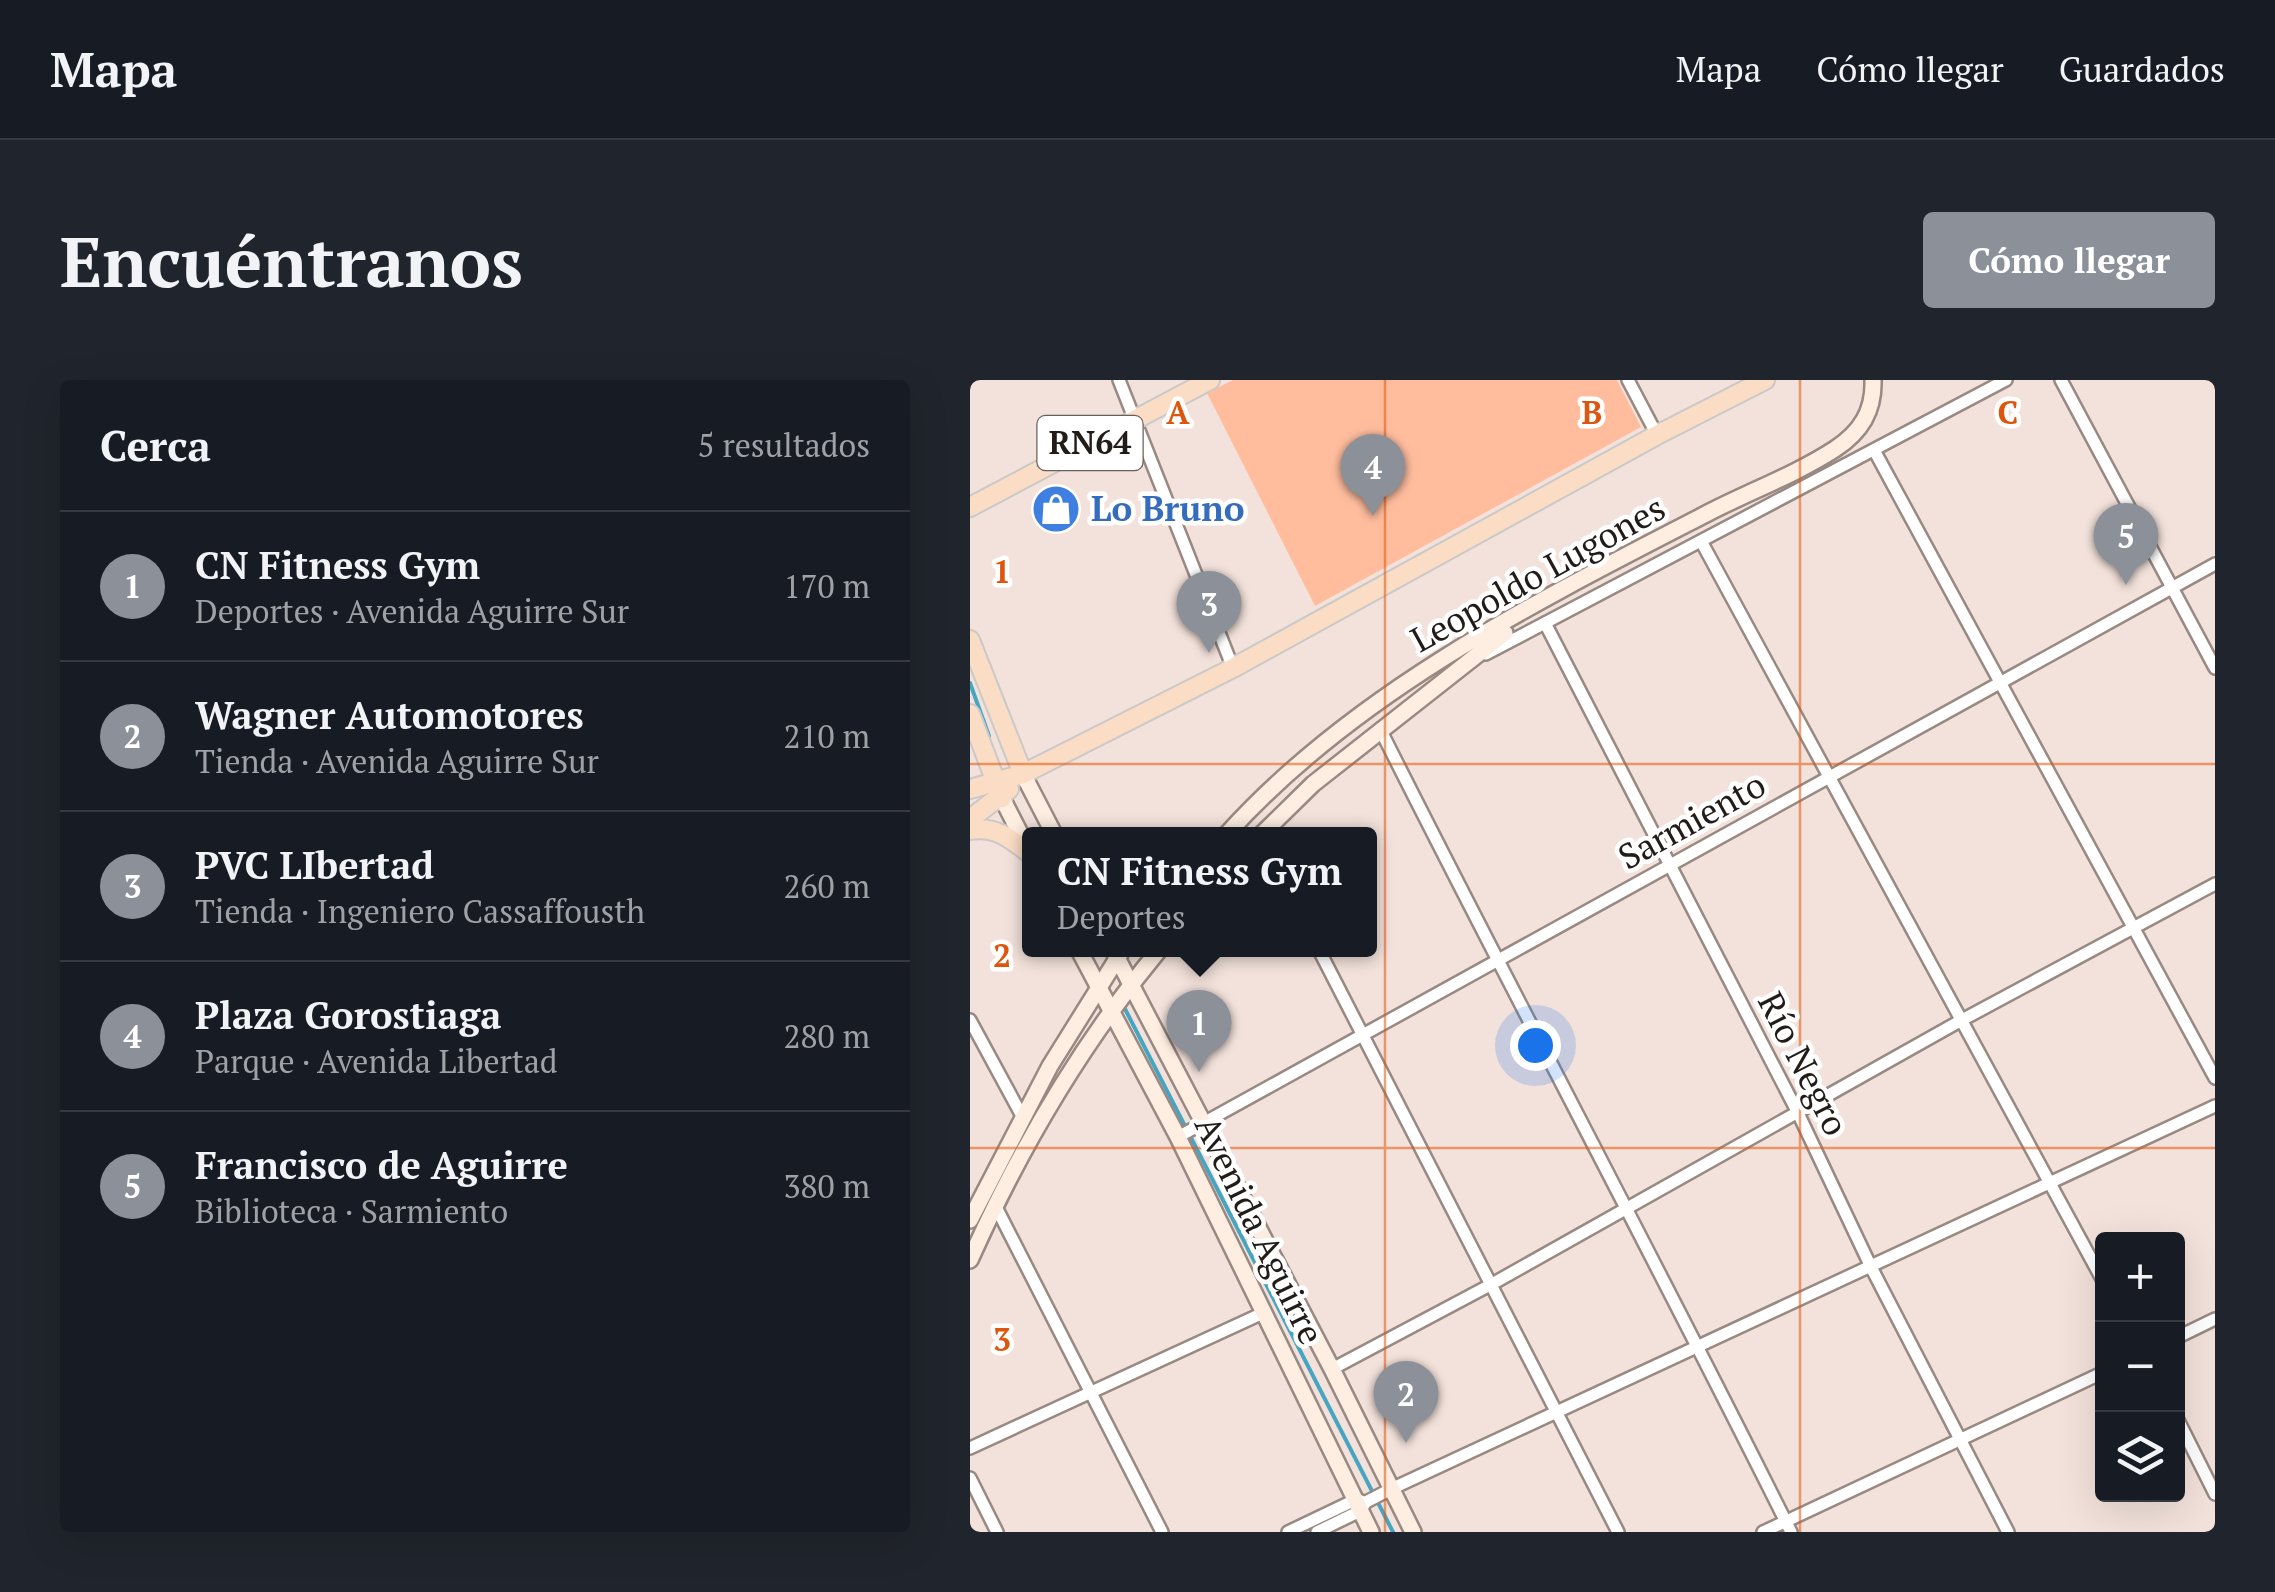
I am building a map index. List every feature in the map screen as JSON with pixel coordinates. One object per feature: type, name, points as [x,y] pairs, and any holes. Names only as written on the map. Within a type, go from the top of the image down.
[{"type":"main road","name":"RN64","points":[[970,506],[1210,380]]},
{"type":"main road","points":[[970,818],[998,789],[1022,774],[1232,668],[1658,434],[1765,380]]},
{"type":"main road","name":"Leopoldo Lugones","points":[[1234,827],[1361,713],[1448,655],[1834,450],[1858,431],[1873,398],[1873,380]]},
{"type":"main road","name":"Leopoldo Lugones","points":[[1270,827],[1313,784],[1380,729],[1583,580]]},
{"type":"main road","points":[[970,640],[1022,774],[1050,827]]},
{"type":"main road","points":[[970,714],[998,789],[1022,838]]},
{"type":"main road","points":[[970,789],[998,789]]},
{"type":"main road","points":[[970,830],[984,828],[1002,833],[1022,847]]},
{"type":"main road","name":"Avenida Aguirre","points":[[1083,957],[1181,1136],[1371,1532]]},
{"type":"main road","points":[[970,1220],[1022,1116],[1100,990],[1116,957]]},
{"type":"main road","points":[[1120,957],[1200,1127],[1332,1369],[1389,1491],[1413,1532]]},
{"type":"main road","points":[[970,1260],[1044,1114],[1110,1010],[1153,957]]},
{"type":"street","points":[[1119,380],[1232,668]]},
{"type":"street","points":[[1628,380],[1658,434]]},
{"type":"street","points":[[1456,670],[2006,380]]},
{"type":"street","points":[[2060,380],[2215,668]]},
{"type":"street","points":[[1874,450],[2215,1078]]},
{"type":"street","points":[[1701,542],[2095,1266]]},
{"type":"street","name":"Sarmiento","points":[[1181,1136],[2215,564]]},
{"type":"street","name":"Río Negro","points":[[1545,622],[2008,1532]]},
{"type":"street","points":[[1380,729],[1788,1527]]},
{"type":"street","points":[[1332,1369],[2215,884]]},
{"type":"street","points":[[1323,957],[1618,1532]]},
{"type":"street","points":[[970,1020],[1022,1116]]},
{"type":"street","points":[[1288,1532],[1389,1491],[2215,1106]]},
{"type":"street","points":[[996,1205],[1162,1532]]},
{"type":"street","points":[[970,1448],[1263,1313]]},
{"type":"street","points":[[2185,1334],[2215,1319]]},
{"type":"street","points":[[1763,1532],[1788,1527],[1960,1439],[2095,1376]]},
{"type":"street","points":[[2185,1434],[2215,1494]]},
{"type":"street","points":[[970,1478],[997,1532]]},
{"type":"street","points":[[1317,1532],[1360,1504]]},
{"type":"shaded area","points":[[1233,380],[1617,380],[1641,427],[1315,606],[1207,393]]},
{"type":"waterway","points":[[970,683],[989,736]]},
{"type":"waterway","points":[[1123,1005],[1393,1532]]},
{"type":"place","name":"Lo Bruno","points":[[1056,509]]},
{"type":"place","name":"Plaza Gorostiaga","points":[[1373,516]]},
{"type":"place","name":"Francisco de Aguirre","points":[[2126,585]]},
{"type":"place","name":"PVC LIbertad","points":[[1209,653]]},
{"type":"place","name":"CN Fitness Gym","points":[[1199,1072]]},
{"type":"place","name":"Wagner Automotores","points":[[1406,1443]]}]
